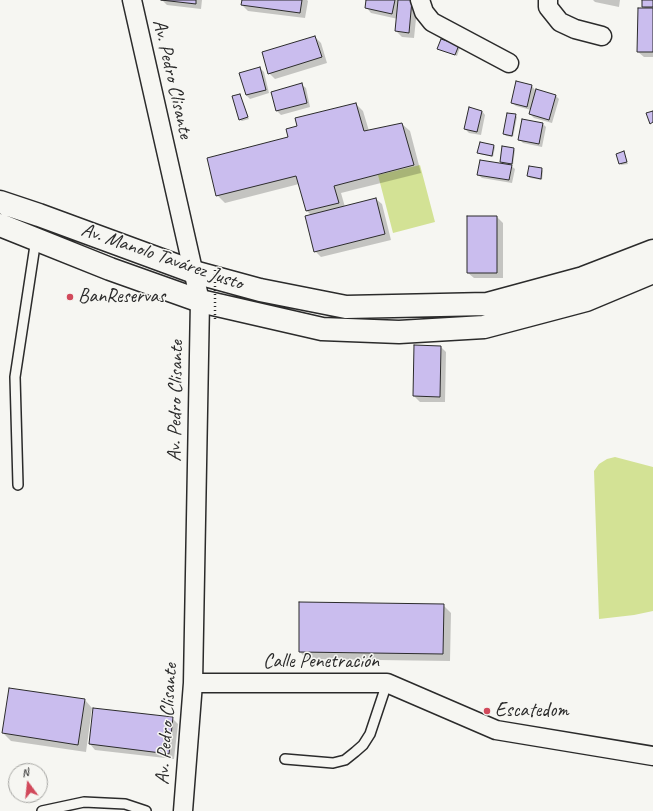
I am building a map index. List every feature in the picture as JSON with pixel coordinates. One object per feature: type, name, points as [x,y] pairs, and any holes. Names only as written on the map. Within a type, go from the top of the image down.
[{"type":"main road","name":"Av. Manolo Tavárez Justo","points":[[0,202],[260,290],[346,307],[487,304],[583,278],[653,251]]},
{"type":"main road","name":"Av. Manolo Tavárez Justo","points":[[0,226],[110,269],[200,301],[322,329],[399,332],[484,327],[586,300],[653,272]]},
{"type":"street","name":"Av. Pedro Clisante","points":[[132,0],[204,271],[200,301],[192,683],[183,811]]},
{"type":"street","points":[[420,0],[424,12],[432,22],[509,63]]},
{"type":"street","points":[[548,0],[548,8],[560,22],[575,29],[602,36]]},
{"type":"street","name":"Calle Penetración","points":[[192,683],[387,684],[496,730],[653,756]]},
{"type":"lane","points":[[18,485],[15,378],[36,239]]},
{"type":"lane","points":[[285,759],[333,763],[345,760],[363,745],[370,734],[387,684]]},
{"type":"lane","points":[[42,811],[84,802],[126,804],[146,811]]},
{"type":"path","points":[[204,271],[215,320]]},
{"type":"green space","points":[[420,165],[435,222],[393,233],[378,175]]},
{"type":"green space","points":[[615,457],[653,467],[653,611],[599,619],[594,471],[599,464],[607,459]]},
{"type":"building","points":[[161,0],[196,0],[196,4]]},
{"type":"building","points":[[242,0],[302,0],[300,13],[241,5]]},
{"type":"building","points":[[366,0],[395,0],[392,14],[365,8]]},
{"type":"building","points":[[398,0],[412,0],[409,33],[395,31]]},
{"type":"building","points":[[642,0],[653,0],[653,7],[642,7]]},
{"type":"building","points":[[638,8],[653,8],[653,52],[637,52]]},
{"type":"building","points":[[315,36],[322,57],[268,74],[262,52]]},
{"type":"building","points":[[441,39],[459,45],[455,55],[437,49]]},
{"type":"building","points":[[260,67],[266,90],[246,95],[239,73]]},
{"type":"building","points":[[516,81],[532,85],[527,107],[511,103]]},
{"type":"building","points":[[302,83],[307,103],[276,111],[271,92]]},
{"type":"building","points":[[536,89],[556,95],[549,120],[529,114]]},
{"type":"building","points":[[240,94],[248,117],[239,120],[232,96]]},
{"type":"building","points":[[356,103],[364,131],[402,123],[414,165],[334,186],[339,203],[306,211],[296,176],[216,196],[207,158],[288,137],[286,129],[297,126],[295,118]]},
{"type":"building","points":[[469,107],[482,111],[477,132],[464,129]]},
{"type":"building","points":[[653,111],[653,122],[650,124],[646,113]]},
{"type":"building","points":[[507,113],[516,114],[512,136],[503,134]]},
{"type":"building","points":[[522,119],[543,123],[539,144],[518,140]]},
{"type":"building","points":[[480,142],[494,145],[492,156],[477,153]]},
{"type":"building","points":[[502,146],[514,148],[512,164],[500,162]]},
{"type":"building","points":[[624,151],[627,162],[619,164],[616,154]]},
{"type":"building","points":[[480,160],[512,165],[509,180],[477,175]]},
{"type":"building","points":[[529,166],[542,168],[541,179],[527,176]]},
{"type":"building","points":[[376,198],[385,234],[314,252],[305,216]]},
{"type":"building","points":[[467,216],[497,216],[497,273],[467,273]]},
{"type":"building","points":[[414,345],[441,346],[440,397],[413,396]]},
{"type":"building","points":[[299,602],[444,604],[443,654],[299,652]]},
{"type":"building","points":[[9,688],[85,699],[78,745],[2,733]]},
{"type":"building","points":[[93,708],[173,717],[169,754],[89,744]]},
{"type":"place","name":"BanReservas","points":[[70,297]]},
{"type":"place","name":"Escatedom","points":[[487,711]]}]
